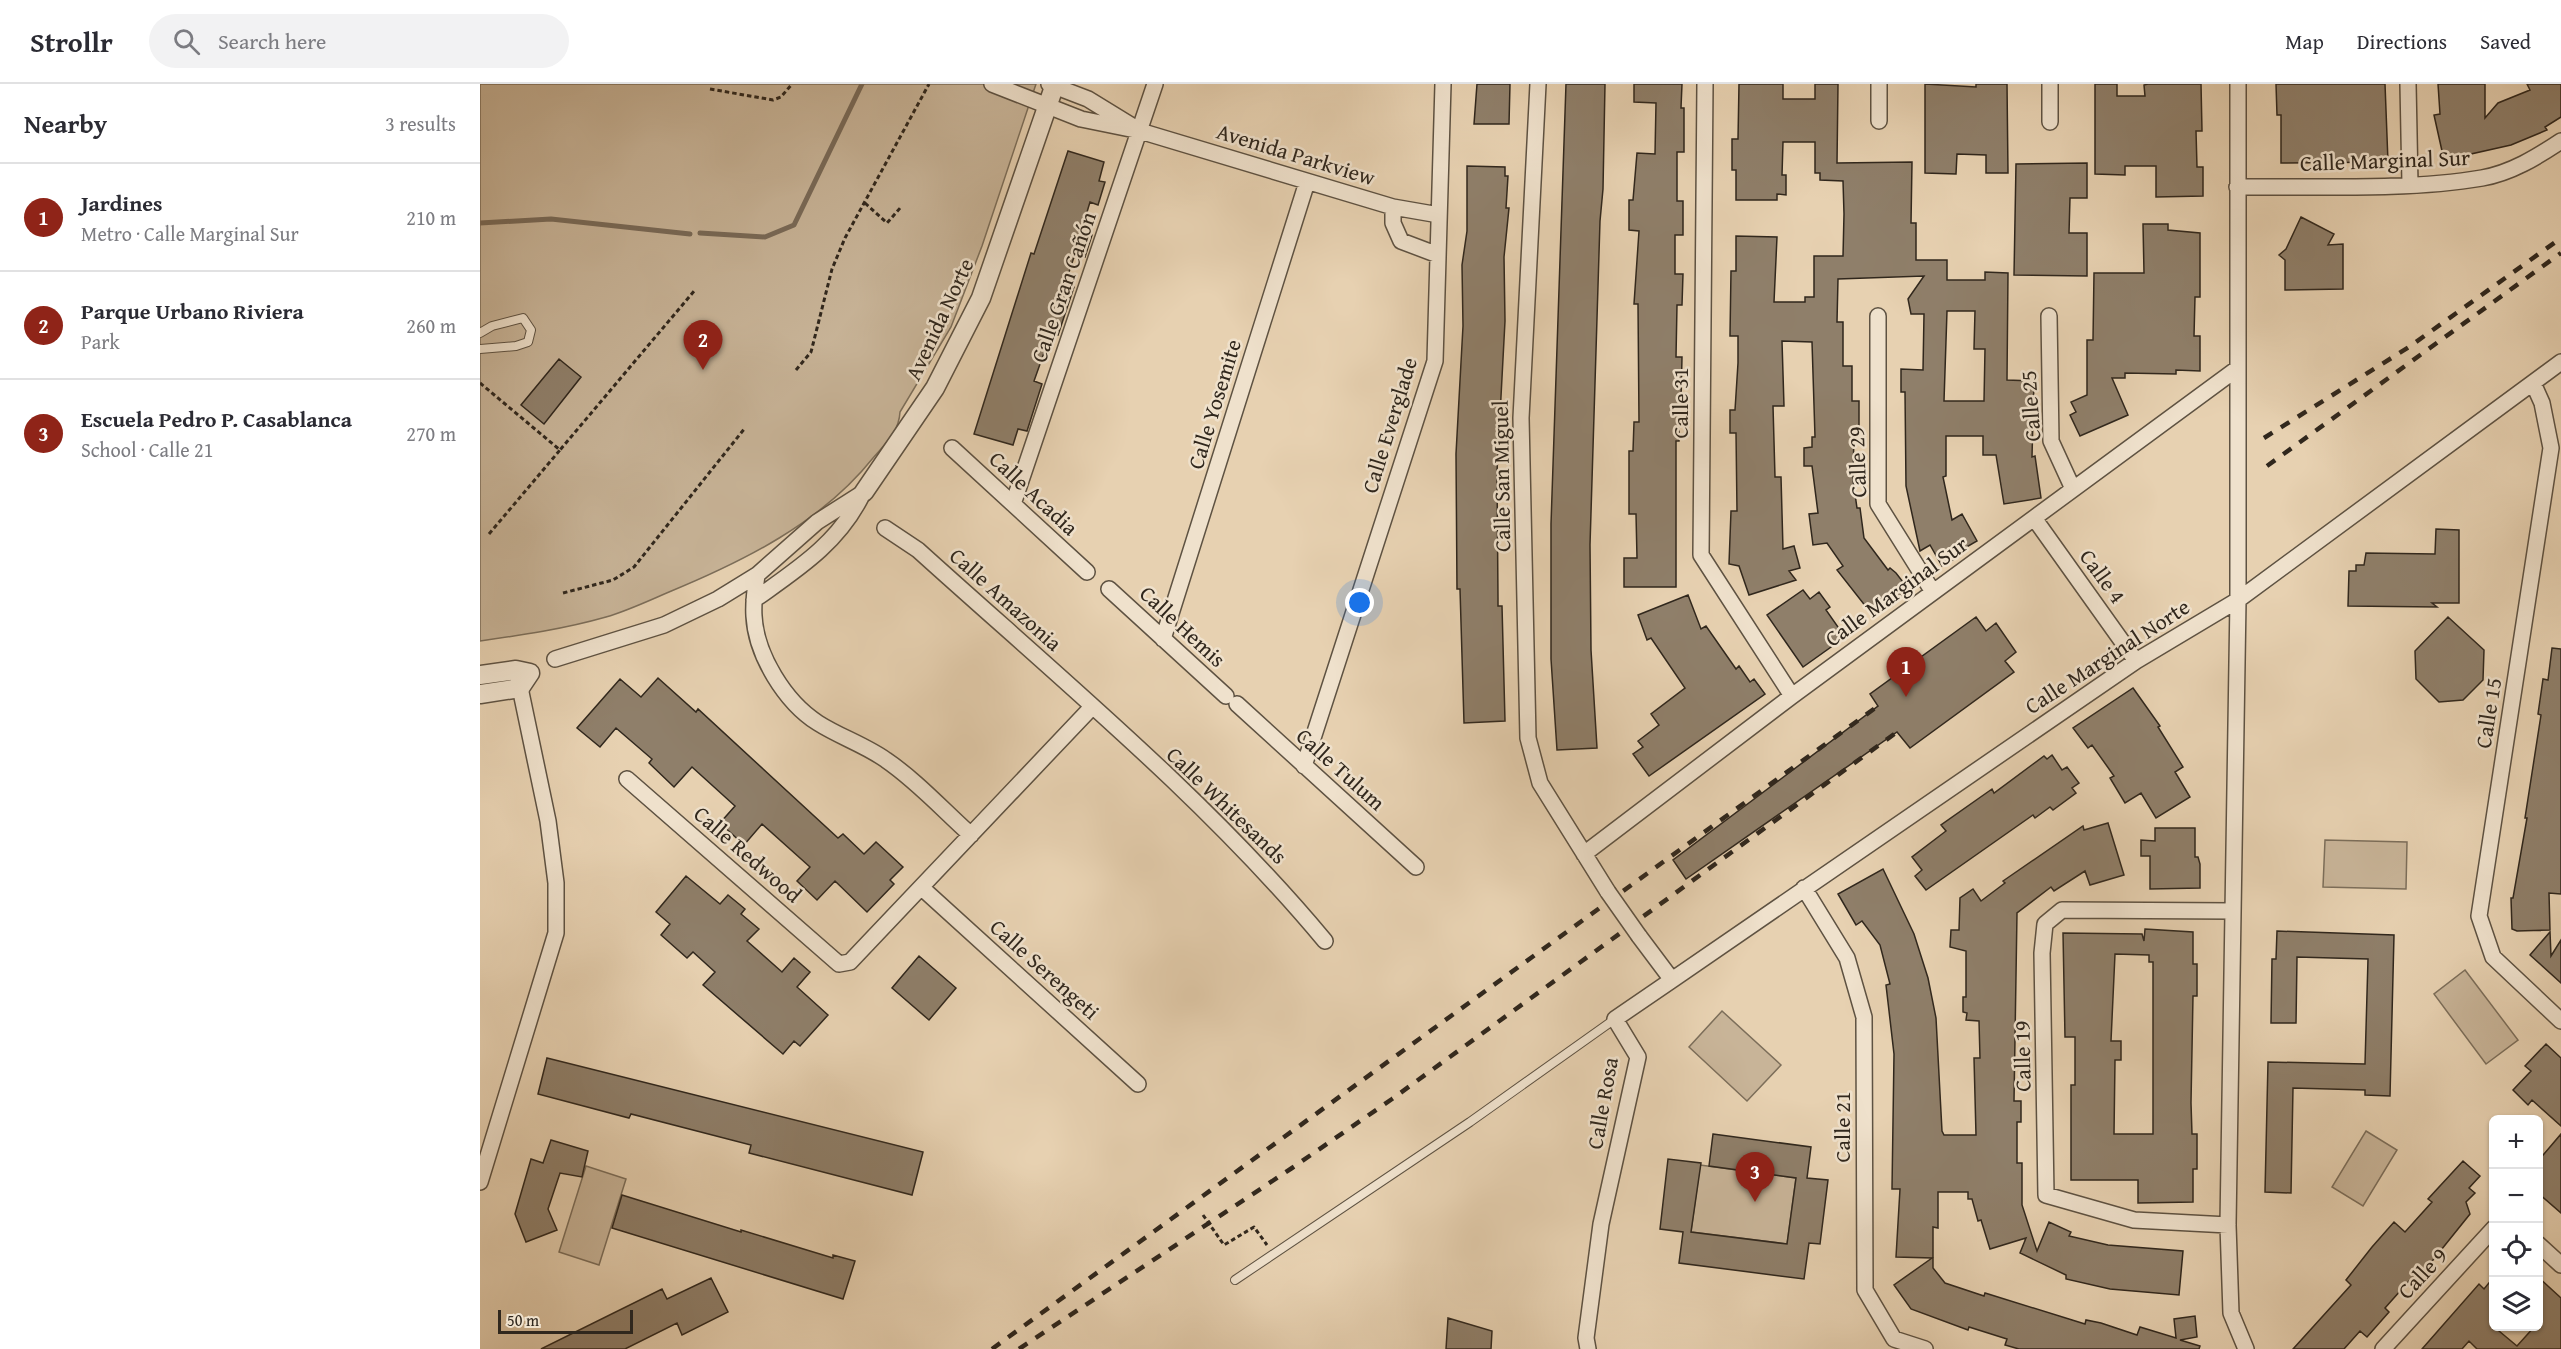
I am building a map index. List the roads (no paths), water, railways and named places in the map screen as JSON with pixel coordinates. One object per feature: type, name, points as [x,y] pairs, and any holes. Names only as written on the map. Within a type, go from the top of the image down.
[{"type":"street","name":"Avenida Parkview","points":[[992,84],[1081,119],[1140,131],[1393,207],[1439,215]]},
{"type":"street","name":"Calle Gran Cañón","points":[[1013,504],[1155,84]]},
{"type":"street","name":"Calle Everglade","points":[[1304,766],[1435,361],[1443,84]]},
{"type":"street","name":"Calle San Miguel","points":[[1538,84],[1521,418],[1528,738],[1540,783],[1584,854]]},
{"type":"street","name":"Calle 31","points":[[1705,84],[1701,555],[1792,696]]},
{"type":"street","points":[[1879,84],[1879,121]]},
{"type":"street","points":[[2050,84],[2050,122]]},
{"type":"street","points":[[2238,84],[2238,600],[2228,1225],[2231,1313],[2246,1349]]},
{"type":"street","points":[[2408,84],[2410,184]]},
{"type":"street","name":"Avenida Parkview","points":[[1053,85],[1088,99],[1140,131]]},
{"type":"street","name":"Avenida Norte","points":[[864,492],[935,388],[981,298],[1053,85]]},
{"type":"street","name":"Calle Marginal Sur","points":[[2237,187],[2410,184],[2483,178],[2530,162],[2561,141]]},
{"type":"street","name":"Calle Yosemite","points":[[1163,639],[1307,182]]},
{"type":"street","points":[[1393,207],[1392,223],[1401,242],[1438,255]]},
{"type":"street","name":"Calle 29","points":[[1878,316],[1878,504],[1933,592]]},
{"type":"street","name":"Calle 25","points":[[2049,316],[2051,441],[2073,489]]},
{"type":"street","name":"Calle Marginal Norte","points":[[1672,980],[2136,661],[2238,600],[2561,362]]},
{"type":"street","name":"Calle Marginal Sur","points":[[1584,854],[1792,696],[2238,368]]},
{"type":"street","name":"Calle 15","points":[[2533,383],[2542,403],[2551,448],[2479,916],[2493,957],[2561,1021]]},
{"type":"street","name":"Calle Acadia","points":[[951,448],[1087,572]]},
{"type":"street","points":[[555,658],[664,625],[718,599],[757,575],[817,522],[864,492]]},
{"type":"street","points":[[754,600],[808,563],[856,507],[864,492]]},
{"type":"street","name":"Calle 4","points":[[2034,518],[2136,661]]},
{"type":"street","name":"Calle Amazonia","points":[[885,528],[918,550],[1092,707]]},
{"type":"street","points":[[757,575],[754,618],[762,650],[775,675],[795,702],[816,721],[892,763],[971,836]]},
{"type":"street","name":"Calle Hemis","points":[[1109,589],[1231,700]]},
{"type":"street","points":[[480,675],[522,677]]},
{"type":"street","points":[[480,694],[522,677]]},
{"type":"street","points":[[480,1182],[556,933],[556,883],[548,821],[522,677]]},
{"type":"street","name":"Calle Tulum","points":[[1231,700],[1416,867]]},
{"type":"street","points":[[922,888],[1092,707]]},
{"type":"street","name":"Calle Whitesands","points":[[1092,707],[1239,846],[1325,941]]},
{"type":"street","name":"Calle Redwood","points":[[627,779],[839,964],[850,962],[922,888]]},
{"type":"street","points":[[1584,854],[1608,892],[1672,980],[1615,1019]]},
{"type":"street","name":"Calle Serengeti","points":[[922,888],[1138,1084]]},
{"type":"street","name":"Calle 21","points":[[1804,888],[1846,958],[1864,1017],[1865,1290],[1894,1339],[1924,1349]]},
{"type":"street","name":"Calle 19","points":[[2228,1225],[2134,1220],[2046,1195],[2042,953],[2045,924],[2062,910],[2233,911]]},
{"type":"street","name":"Calle Rosa","points":[[1588,1349],[1586,1338],[1601,1224],[1638,1057],[1615,1019]]},
{"type":"street","name":"Calle 9","points":[[2383,1349],[2489,1232]]},
{"type":"street","points":[[2543,1248],[2561,1264]]},
{"type":"lane","points":[[480,333],[492,326],[523,318],[531,330],[528,342],[516,346],[480,348]]},
{"type":"lane","points":[[1235,1280],[1470,1122],[1615,1019]]},
{"type":"waterway","points":[[700,233],[765,237],[794,225],[862,84]]},
{"type":"waterway","points":[[480,223],[551,219],[690,234]]},
{"type":"railway","points":[[2264,438],[2409,347],[2561,238]]},
{"type":"railway","points":[[2267,466],[2561,253]]},
{"type":"railway","points":[[992,1349],[1878,706]]},
{"type":"railway","points":[[1019,1349],[1392,1099],[1897,732]]},
{"type":"place","name":"Parque Urbano Riviera","points":[[703,370]]},
{"type":"place","name":"Jardines","points":[[1906,697]]},
{"type":"place","name":"Escuela Pedro P. Casablanca","points":[[1755,1202]]}]
